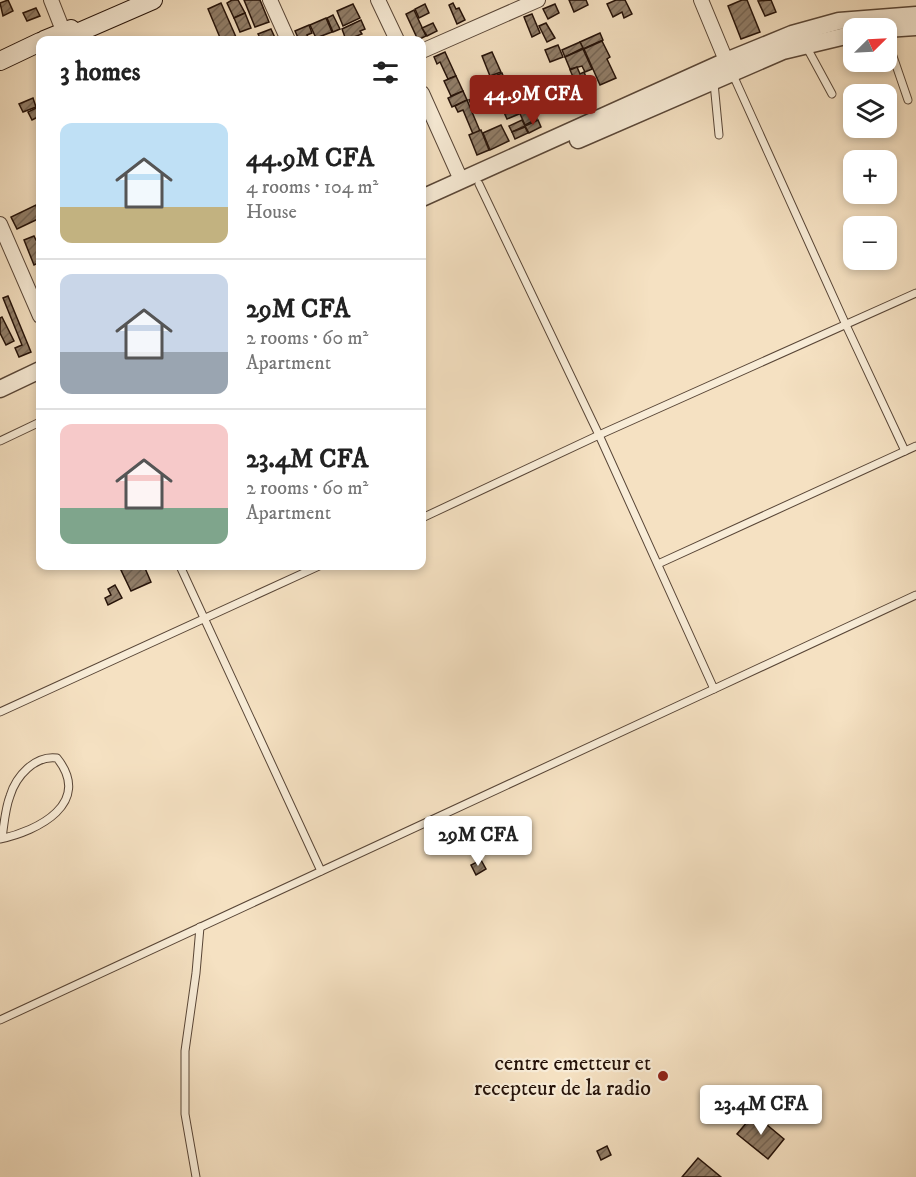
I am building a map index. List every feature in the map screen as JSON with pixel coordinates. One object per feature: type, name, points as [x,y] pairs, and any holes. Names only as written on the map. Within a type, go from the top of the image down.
[{"type":"main road","points":[[66,36],[132,0]]},
{"type":"main road","points":[[66,36],[153,0]]},
{"type":"main road","points":[[0,61],[36,44]]},
{"type":"main road","points":[[0,68],[36,52]]},
{"type":"street","points":[[51,0],[64,36]]},
{"type":"street","points":[[270,0],[286,36]]},
{"type":"street","points":[[378,0],[395,36]]},
{"type":"street","points":[[426,49],[538,0]]},
{"type":"street","points":[[701,0],[729,67]]},
{"type":"street","points":[[426,196],[729,67],[819,25],[876,17],[916,15]]},
{"type":"street","points":[[897,28],[916,27]]},
{"type":"street","points":[[426,208],[713,80],[729,67],[843,36]]},
{"type":"street","points":[[426,102],[461,180]]},
{"type":"street","points":[[2,231],[36,307]]},
{"type":"street","points":[[0,389],[36,372]]},
{"type":"street","points":[[0,397],[36,381]]},
{"type":"lane","points":[[805,45],[832,94]]},
{"type":"lane","points":[[729,67],[905,451]]},
{"type":"lane","points":[[897,68],[908,100]]},
{"type":"lane","points":[[713,80],[719,135]]},
{"type":"lane","points":[[480,184],[599,435],[714,689]]},
{"type":"lane","points":[[426,516],[599,435],[916,293]]},
{"type":"lane","points":[[0,441],[36,424]]},
{"type":"lane","points":[[658,564],[916,446]]},
{"type":"lane","points":[[182,570],[321,871]]},
{"type":"lane","points":[[0,712],[310,570]]},
{"type":"lane","points":[[1,1018],[916,596]]},
{"type":"lane","points":[[49,757],[57,758],[64,767],[68,782],[68,796],[59,811],[43,824],[19,835],[1,838],[10,796],[16,781],[39,760],[49,757]]},
{"type":"lane","points":[[196,1177],[185,1114],[185,1052],[200,927]]},
{"type":"building","points":[[8,0],[13,11],[3,16],[0,3]]},
{"type":"building","points":[[238,0],[245,13],[234,18],[227,3]]},
{"type":"building","points":[[244,0],[260,0],[269,22],[255,27]]},
{"type":"building","points":[[569,0],[586,0],[588,5],[574,12]]},
{"type":"building","points":[[616,0],[625,0],[632,14],[624,18],[622,12],[613,17],[607,4]]},
{"type":"building","points":[[747,0],[760,32],[741,39],[728,6]]},
{"type":"building","points":[[771,0],[776,12],[765,16],[758,1]]},
{"type":"building","points":[[221,3],[236,36],[219,36],[208,9]]},
{"type":"building","points":[[453,3],[456,9],[459,8],[465,20],[457,24],[449,5]]},
{"type":"building","points":[[353,4],[360,18],[343,26],[337,11]]},
{"type":"building","points":[[425,4],[429,13],[419,18],[415,9]]},
{"type":"building","points":[[555,4],[559,13],[548,19],[543,9]]},
{"type":"building","points":[[36,8],[40,16],[27,21],[23,13]]},
{"type":"building","points":[[414,10],[426,36],[416,36],[406,14]]},
{"type":"building","points":[[245,13],[251,28],[240,32],[234,18]]},
{"type":"building","points":[[532,14],[540,33],[532,37],[524,17]]},
{"type":"building","points":[[333,15],[340,29],[333,32],[327,18]]},
{"type":"building","points":[[326,18],[332,32],[315,36],[310,25]]},
{"type":"building","points":[[361,20],[365,29],[360,31],[362,34],[357,36],[345,36],[342,29]]},
{"type":"building","points":[[433,23],[437,31],[427,36],[422,28]]},
{"type":"building","points":[[546,23],[555,38],[547,42],[539,26]]},
{"type":"building","points":[[309,25],[312,33],[307,36],[297,36],[295,31]]},
{"type":"building","points":[[271,29],[274,36],[259,36],[258,34]]},
{"type":"building","points":[[600,33],[603,40],[583,49],[580,42]]},
{"type":"building","points":[[602,41],[610,57],[607,59],[616,78],[600,85],[584,49]]},
{"type":"building","points":[[580,42],[583,48],[565,57],[562,50]]},
{"type":"building","points":[[558,45],[563,57],[550,62],[545,50]]},
{"type":"building","points":[[583,49],[592,69],[585,72],[582,66],[570,69],[565,57]]},
{"type":"building","points":[[445,52],[456,76],[448,79],[440,62],[437,64],[434,57]]},
{"type":"building","points":[[492,52],[501,72],[490,76],[482,56]]},
{"type":"building","points":[[577,67],[580,74],[584,72],[593,94],[586,97],[584,93],[581,95],[570,70]]},
{"type":"building","points":[[502,73],[506,83],[488,91],[483,81]]},
{"type":"building","points":[[456,76],[463,91],[451,96],[444,81]]},
{"type":"building","points":[[518,79],[528,101],[516,107],[506,84]]},
{"type":"building","points":[[573,79],[580,95],[568,100],[561,85]]},
{"type":"building","points":[[506,84],[514,102],[495,110],[487,92]]},
{"type":"building","points":[[463,91],[467,100],[452,107],[448,98]]},
{"type":"building","points":[[487,93],[490,100],[473,108],[469,100]]},
{"type":"building","points":[[33,98],[36,107],[23,112],[19,104]]},
{"type":"building","points":[[559,98],[562,104],[548,111],[545,104]]},
{"type":"building","points":[[467,100],[480,131],[473,134],[463,110],[458,112],[455,106]]},
{"type":"building","points":[[529,101],[537,119],[525,125],[517,107]]},
{"type":"building","points":[[514,103],[519,114],[507,119],[502,108]]},
{"type":"building","points":[[36,108],[36,118],[32,120],[28,112]]},
{"type":"building","points":[[522,120],[525,126],[512,132],[509,126]]},
{"type":"building","points":[[538,120],[541,127],[529,133],[525,126]]},
{"type":"building","points":[[501,125],[509,141],[490,150],[483,133]]},
{"type":"building","points":[[525,127],[528,133],[515,139],[512,132]]},
{"type":"building","points":[[481,130],[489,150],[477,155],[469,135]]},
{"type":"building","points":[[36,205],[36,220],[17,229],[11,217]]},
{"type":"building","points":[[34,236],[36,240],[36,264],[34,265],[24,240]]},
{"type":"building","points":[[8,296],[31,352],[19,357],[15,348],[22,345],[3,298]]},
{"type":"building","points":[[2,317],[14,341],[6,345],[0,333],[0,318]]},
{"type":"building","points":[[121,570],[146,570],[151,582],[131,591]]},
{"type":"building","points":[[115,585],[122,598],[108,605],[105,598],[111,595],[108,589]]},
{"type":"building","points":[[481,860],[486,869],[476,875],[471,865]]},
{"type":"building","points":[[754,1114],[784,1139],[768,1159],[737,1134]]},
{"type":"building","points":[[607,1146],[611,1155],[601,1160],[597,1151]]},
{"type":"building","points":[[698,1158],[721,1177],[682,1177]]},
{"type":"place","name":"centre emetteur et recepteur de la radio","points":[[663,1076]]}]
